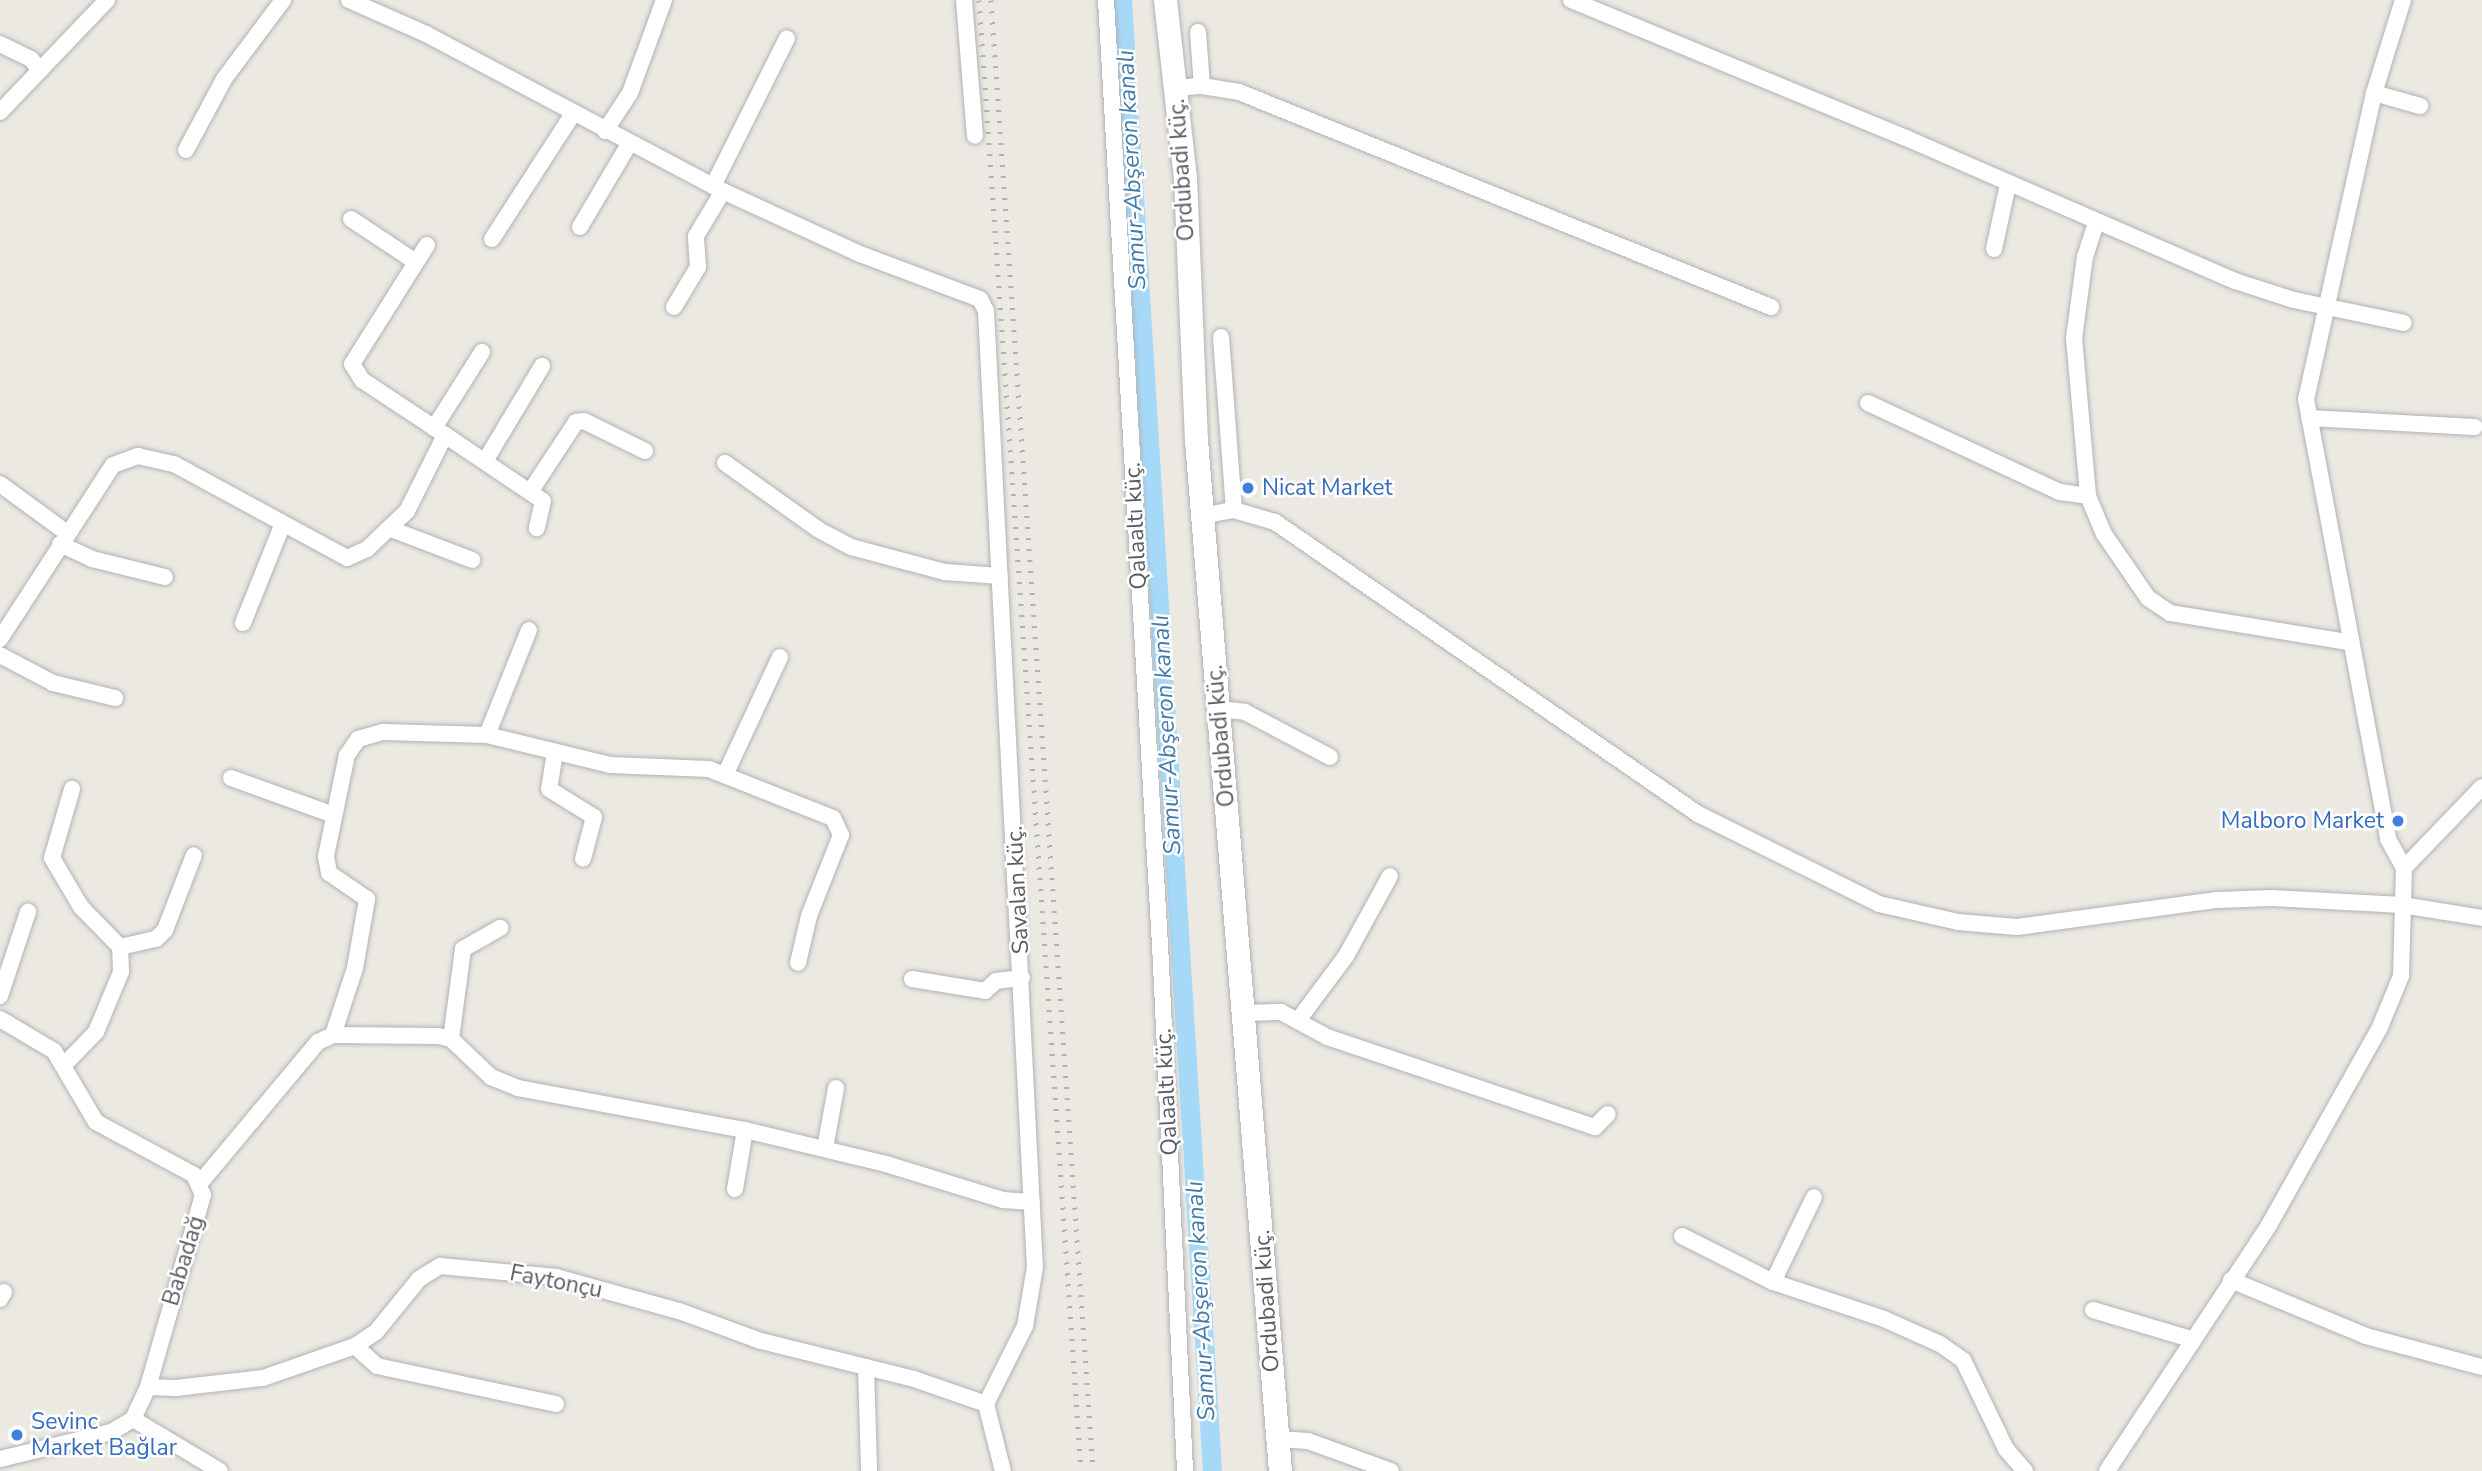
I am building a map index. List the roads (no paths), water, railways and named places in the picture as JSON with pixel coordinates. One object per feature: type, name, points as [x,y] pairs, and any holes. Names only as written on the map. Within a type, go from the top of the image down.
[{"type":"street","points":[[0,112],[107,0]]},
{"type":"street","points":[[186,150],[224,79],[283,0]]},
{"type":"street","points":[[349,0],[426,34],[718,189]]},
{"type":"street","points":[[606,131],[630,93],[664,0]]},
{"type":"street","points":[[964,0],[975,136]]},
{"type":"street","name":"Qalaaltı küç.","points":[[1106,0],[1160,930],[1185,1471]]},
{"type":"street","name":"Ordubadi küç.","points":[[1166,0],[1177,88],[1202,516],[1246,1013],[1280,1471]]},
{"type":"street","points":[[1572,0],[2247,285],[2404,323]]},
{"type":"street","points":[[2107,1471],[2299,1175],[2395,996],[2404,954],[2404,868],[2388,839],[2375,757],[2348,642],[2306,399],[2312,359],[2327,306],[2374,93],[2403,0]]},
{"type":"street","points":[[1198,32],[1202,86]]},
{"type":"street","points":[[674,307],[698,267],[696,236],[787,38]]},
{"type":"street","points":[[0,44],[31,59],[40,70]]},
{"type":"street","points":[[1177,88],[1202,86],[1239,92],[1771,307]]},
{"type":"street","points":[[2374,93],[2420,106]]},
{"type":"street","points":[[492,239],[573,114]]},
{"type":"street","points":[[580,227],[629,144]]},
{"type":"street","points":[[1994,249],[2008,184]]},
{"type":"street","name":"Savalan küç.","points":[[718,189],[860,254],[980,299],[986,311],[1022,978],[1032,1202],[1033,1300],[1025,1326],[986,1404]]},
{"type":"street","points":[[351,219],[416,262]]},
{"type":"street","points":[[2096,223],[2085,256],[2074,338],[2088,496],[2104,534],[2157,607],[2348,642]]},
{"type":"street","points":[[427,245],[352,364],[362,380],[543,501],[537,528]]},
{"type":"street","points":[[1221,337],[1234,510]]},
{"type":"street","points":[[0,639],[63,538],[114,465],[138,456],[174,464],[282,526],[347,558],[367,549],[391,529],[417,496],[440,432],[482,352]]},
{"type":"street","points":[[485,461],[542,366]]},
{"type":"street","points":[[1868,403],[2060,492],[2088,496]]},
{"type":"street","points":[[2309,418],[2475,427]]},
{"type":"street","points":[[530,492],[576,422],[584,421],[645,451]]},
{"type":"street","points":[[725,463],[819,530],[851,547],[945,572],[1000,576]]},
{"type":"street","points":[[0,484],[92,559],[165,577]]},
{"type":"street","points":[[1202,516],[1234,510],[1275,522],[1698,814],[1879,904],[1958,922],[2017,927],[2217,900],[2272,898],[2402,905],[2482,918]]},
{"type":"street","points":[[243,623],[282,526]]},
{"type":"street","points":[[391,529],[472,560]]},
{"type":"street","points":[[487,735],[529,630]]},
{"type":"street","points":[[0,655],[53,683],[115,698]]},
{"type":"street","points":[[725,775],[780,657]]},
{"type":"street","points":[[1218,709],[1245,712],[1330,758]]},
{"type":"street","points":[[333,1035],[355,968],[367,898],[362,891],[336,879],[326,866],[334,815],[347,755],[358,739],[383,732],[487,735],[610,765],[709,769],[833,818],[841,826],[798,962]]},
{"type":"street","points":[[555,752],[549,789],[552,794],[594,817],[583,859]]},
{"type":"street","points":[[231,778],[334,815]]},
{"type":"street","points":[[2404,868],[2482,787]]},
{"type":"street","points":[[64,1065],[90,1040],[111,1004],[121,972],[120,947],[81,907],[52,858],[72,789]]},
{"type":"street","points":[[120,947],[156,939],[165,930],[194,855]]},
{"type":"street","points":[[1298,1018],[1346,956],[1390,876]]},
{"type":"street","points":[[0,996],[28,912]]},
{"type":"street","points":[[451,1039],[463,949],[500,928]]},
{"type":"street","points":[[912,979],[985,991],[996,981],[1022,978]]},
{"type":"street","points":[[1246,1013],[1281,1012],[1298,1018],[1327,1037],[1595,1127],[1608,1115]]},
{"type":"street","name":"Babadağ","points":[[0,1019],[43,1041],[64,1065],[96,1122],[113,1135],[184,1169],[200,1183],[201,1207],[148,1387],[134,1419]]},
{"type":"street","points":[[200,1183],[255,1121],[308,1051],[333,1035],[451,1039],[501,1083],[745,1130],[825,1148],[1003,1200],[1032,1202]]},
{"type":"street","points":[[825,1148],[836,1088]]},
{"type":"street","points":[[735,1189],[745,1130]]},
{"type":"street","points":[[1773,1282],[1814,1197]]},
{"type":"street","points":[[1682,1236],[1773,1282],[1884,1319],[1963,1360],[2006,1449],[2025,1471]]},
{"type":"street","name":"Faytonçu","points":[[148,1387],[176,1388],[262,1378],[355,1346],[389,1318],[419,1279],[440,1266],[556,1277],[679,1311],[761,1342],[866,1367],[986,1404]]},
{"type":"street","points":[[2231,1280],[2366,1336],[2482,1367]]},
{"type":"street","points":[[2093,1310],[2191,1339]]},
{"type":"street","points":[[355,1346],[377,1366],[556,1404]]},
{"type":"street","points":[[866,1367],[869,1471]]},
{"type":"street","points":[[986,1404],[1003,1471]]},
{"type":"street","points":[[0,1459],[111,1432],[134,1419],[220,1471]]},
{"type":"street","points":[[1278,1439],[1308,1441],[1391,1471]]},
{"type":"waterway","name":"Samur-Abşeron kanalı","points":[[1122,0],[1212,1471]]},
{"type":"railway","points":[[979,0],[1081,1471]]},
{"type":"railway","points":[[991,0],[1093,1471]]},
{"type":"place","name":"Nicat Market","points":[[1248,488]]},
{"type":"place","name":"Malboro Market","points":[[2398,821]]},
{"type":"place","name":"Sevinc Market Bağlar","points":[[17,1435]]}]
